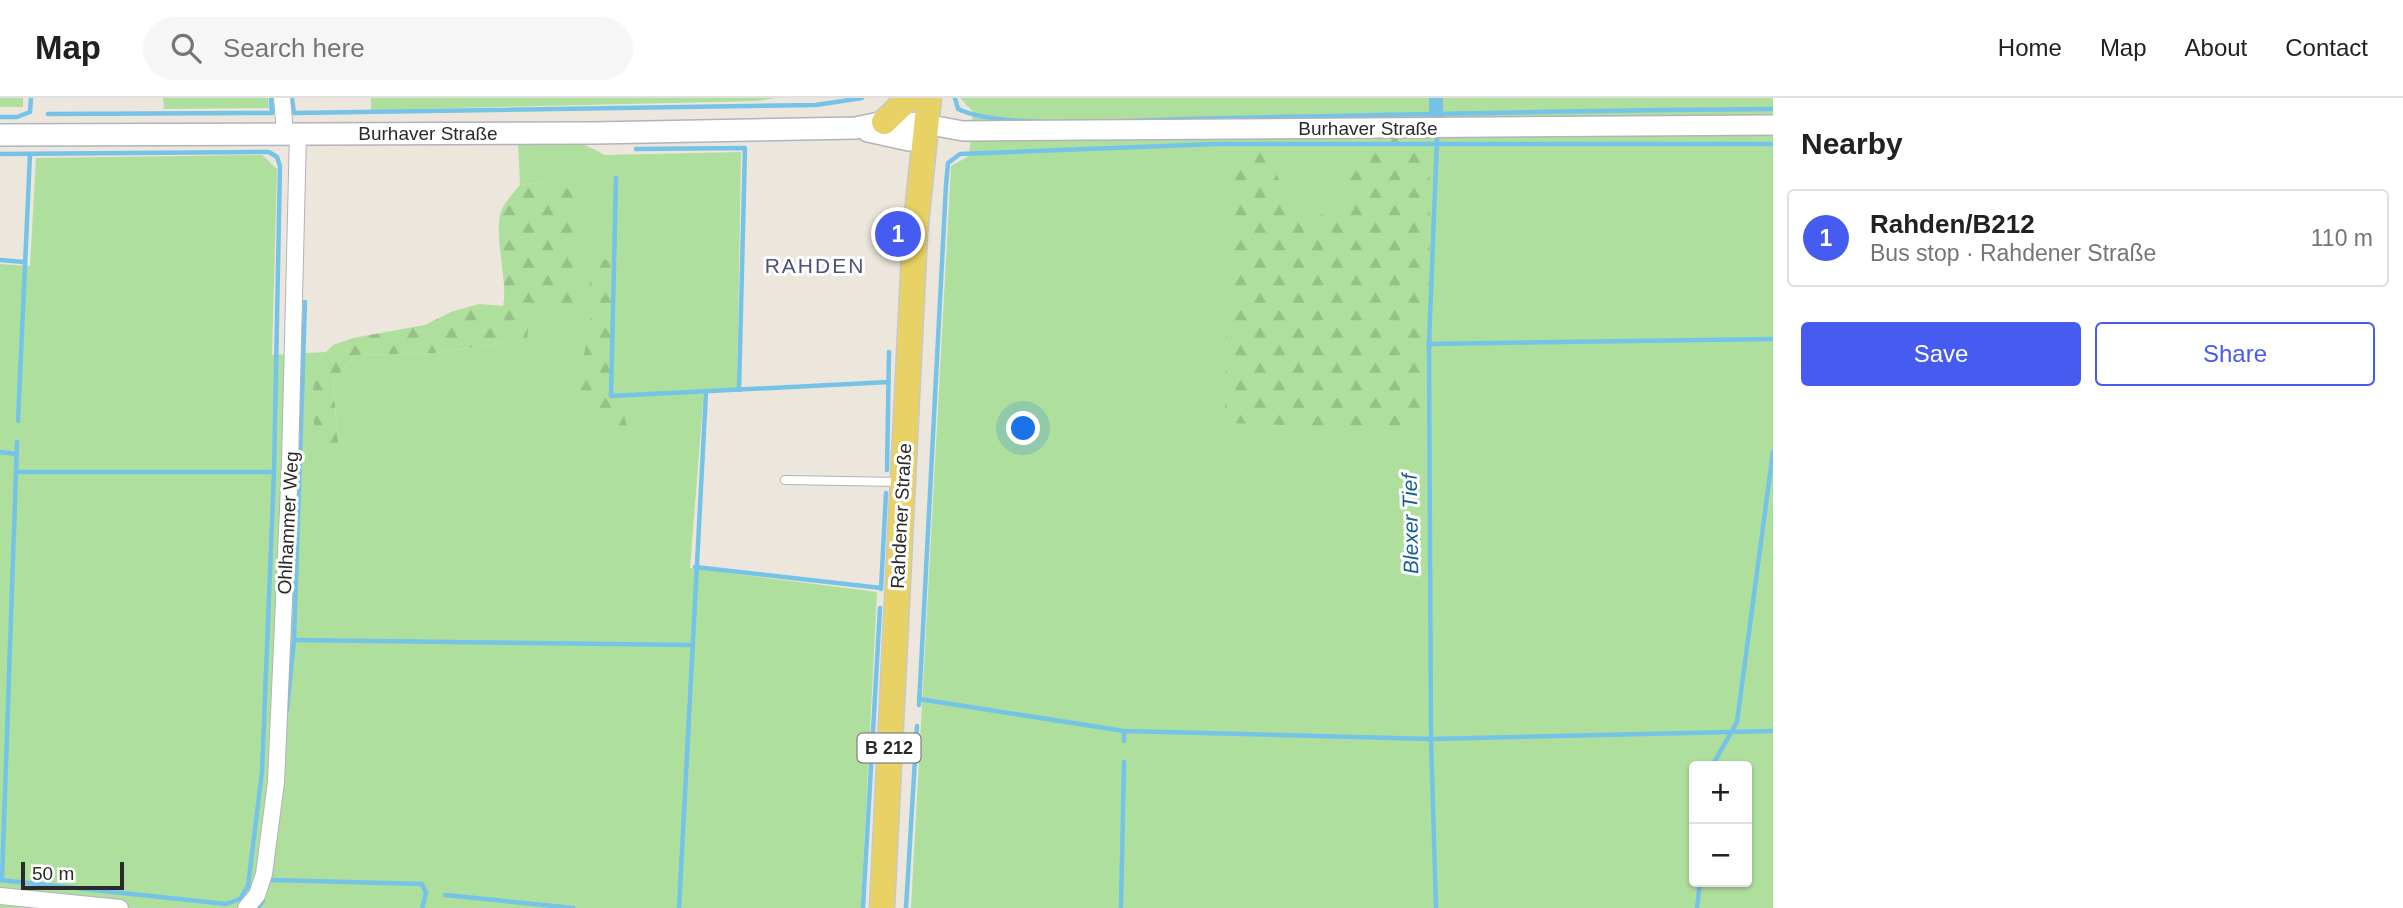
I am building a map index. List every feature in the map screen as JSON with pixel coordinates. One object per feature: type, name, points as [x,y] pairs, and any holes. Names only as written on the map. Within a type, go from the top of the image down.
[{"type":"main road","points":[[884,122],[909,98]]},
{"type":"main road","name":"B 212","points":[[924,132],[929,98]]},
{"type":"main road","name":"Burhaver Straße","points":[[0,135],[594,133],[856,128],[884,122],[924,132]]},
{"type":"main road","name":"Burhaver Straße","points":[[856,128],[909,141],[924,132]]},
{"type":"main road","name":"Rahdener Straße","points":[[882,908],[915,233],[924,132]]},
{"type":"street","name":"Ohlhammer Weg","points":[[246,908],[257,895],[264,874],[276,782],[290,464],[291,133],[282,98]]},
{"type":"street","name":"Burhaver Straße","points":[[924,132],[1773,125]]},
{"type":"street","points":[[0,896],[120,908]]},
{"type":"lane","points":[[785,480],[902,482]]},
{"type":"green space","points":[[0,98],[23,98],[23,107],[0,107]]},
{"type":"green space","points":[[163,98],[268,98],[269,108],[164,109]]},
{"type":"green space","points":[[371,98],[776,98],[757,101],[371,110]]},
{"type":"green space","points":[[960,98],[1773,98],[1773,908],[911,908],[951,166],[969,156],[973,112]]},
{"type":"green space","points":[[1412,133],[1430,138],[1429,421],[1416,429],[1225,423],[1229,147],[1238,143],[1266,155],[1300,219],[1330,211],[1342,197],[1363,157],[1379,144]]},
{"type":"green space","points":[[518,140],[577,141],[605,155],[741,152],[737,389],[704,390],[690,568],[877,592],[861,908],[0,908],[0,264],[30,266],[36,158],[262,155],[277,169],[272,355],[326,352],[313,365],[338,442],[333,380],[356,355],[435,353],[526,339],[530,313],[545,300],[545,182],[520,185]]},
{"type":"green space","points":[[566,182],[575,191],[576,302],[553,307],[545,300],[530,313],[527,339],[435,353],[356,355],[333,380],[338,443],[325,450],[314,424],[313,365],[333,345],[353,338],[425,325],[451,312],[479,304],[503,306],[504,283],[499,229],[503,207],[520,185]]},
{"type":"green space","points":[[600,256],[611,263],[615,296],[609,366],[628,429],[610,437],[594,423],[576,399],[595,294],[590,286],[589,268]]},
{"type":"waterway","points":[[0,117],[17,117],[30,112],[31,98]]},
{"type":"waterway","points":[[48,114],[272,113],[271,98]]},
{"type":"waterway","points":[[292,98],[294,113],[816,105],[862,98]]},
{"type":"waterway","points":[[955,98],[958,109],[978,116],[1035,122],[1773,109]]},
{"type":"waterway","name":"Blexer Tief","points":[[1436,98],[1436,117]]},
{"type":"waterway","name":"Blexer Tief","points":[[1436,908],[1431,739],[1429,344],[1437,139]]},
{"type":"waterway","points":[[919,705],[946,185],[948,163],[960,154],[1215,144],[1773,144]]},
{"type":"waterway","points":[[636,149],[745,148],[739,390]]},
{"type":"waterway","points":[[0,154],[269,152],[277,157],[280,166],[274,472],[262,772],[248,886],[240,899],[226,904],[0,880]]},
{"type":"waterway","points":[[18,421],[30,154]]},
{"type":"waterway","points":[[616,178],[611,396],[889,382]]},
{"type":"waterway","points":[[0,260],[24,262]]},
{"type":"waterway","points":[[287,710],[294,640],[305,302]]},
{"type":"waterway","points":[[1429,344],[1773,339]]},
{"type":"waterway","points":[[887,470],[889,352]]},
{"type":"waterway","points":[[679,908],[706,392]]},
{"type":"waterway","points":[[2,880],[17,442]]},
{"type":"waterway","points":[[0,452],[16,454]]},
{"type":"waterway","points":[[1715,761],[1737,722],[1773,452]]},
{"type":"waterway","points":[[17,472],[274,472]]},
{"type":"waterway","points":[[881,589],[886,493]]},
{"type":"waterway","points":[[695,567],[881,588]]},
{"type":"waterway","points":[[863,908],[880,608]]},
{"type":"waterway","points":[[294,640],[691,645]]},
{"type":"waterway","points":[[919,699],[1124,731],[1431,739],[1773,731]]},
{"type":"waterway","points":[[906,908],[917,726]]},
{"type":"waterway","points":[[1124,731],[1124,741]]},
{"type":"waterway","points":[[1121,908],[1124,762]]},
{"type":"waterway","points":[[271,880],[422,884],[426,893],[422,908]]},
{"type":"waterway","points":[[1697,908],[1699,887]]},
{"type":"waterway","points":[[445,895],[573,908]]},
{"type":"waterway","points":[[258,908],[263,901]]},
{"type":"place","name":"Rahden/B212","points":[[898,234]]},
{"type":"district","name":"RAHDEN","points":[[815,265]]}]
